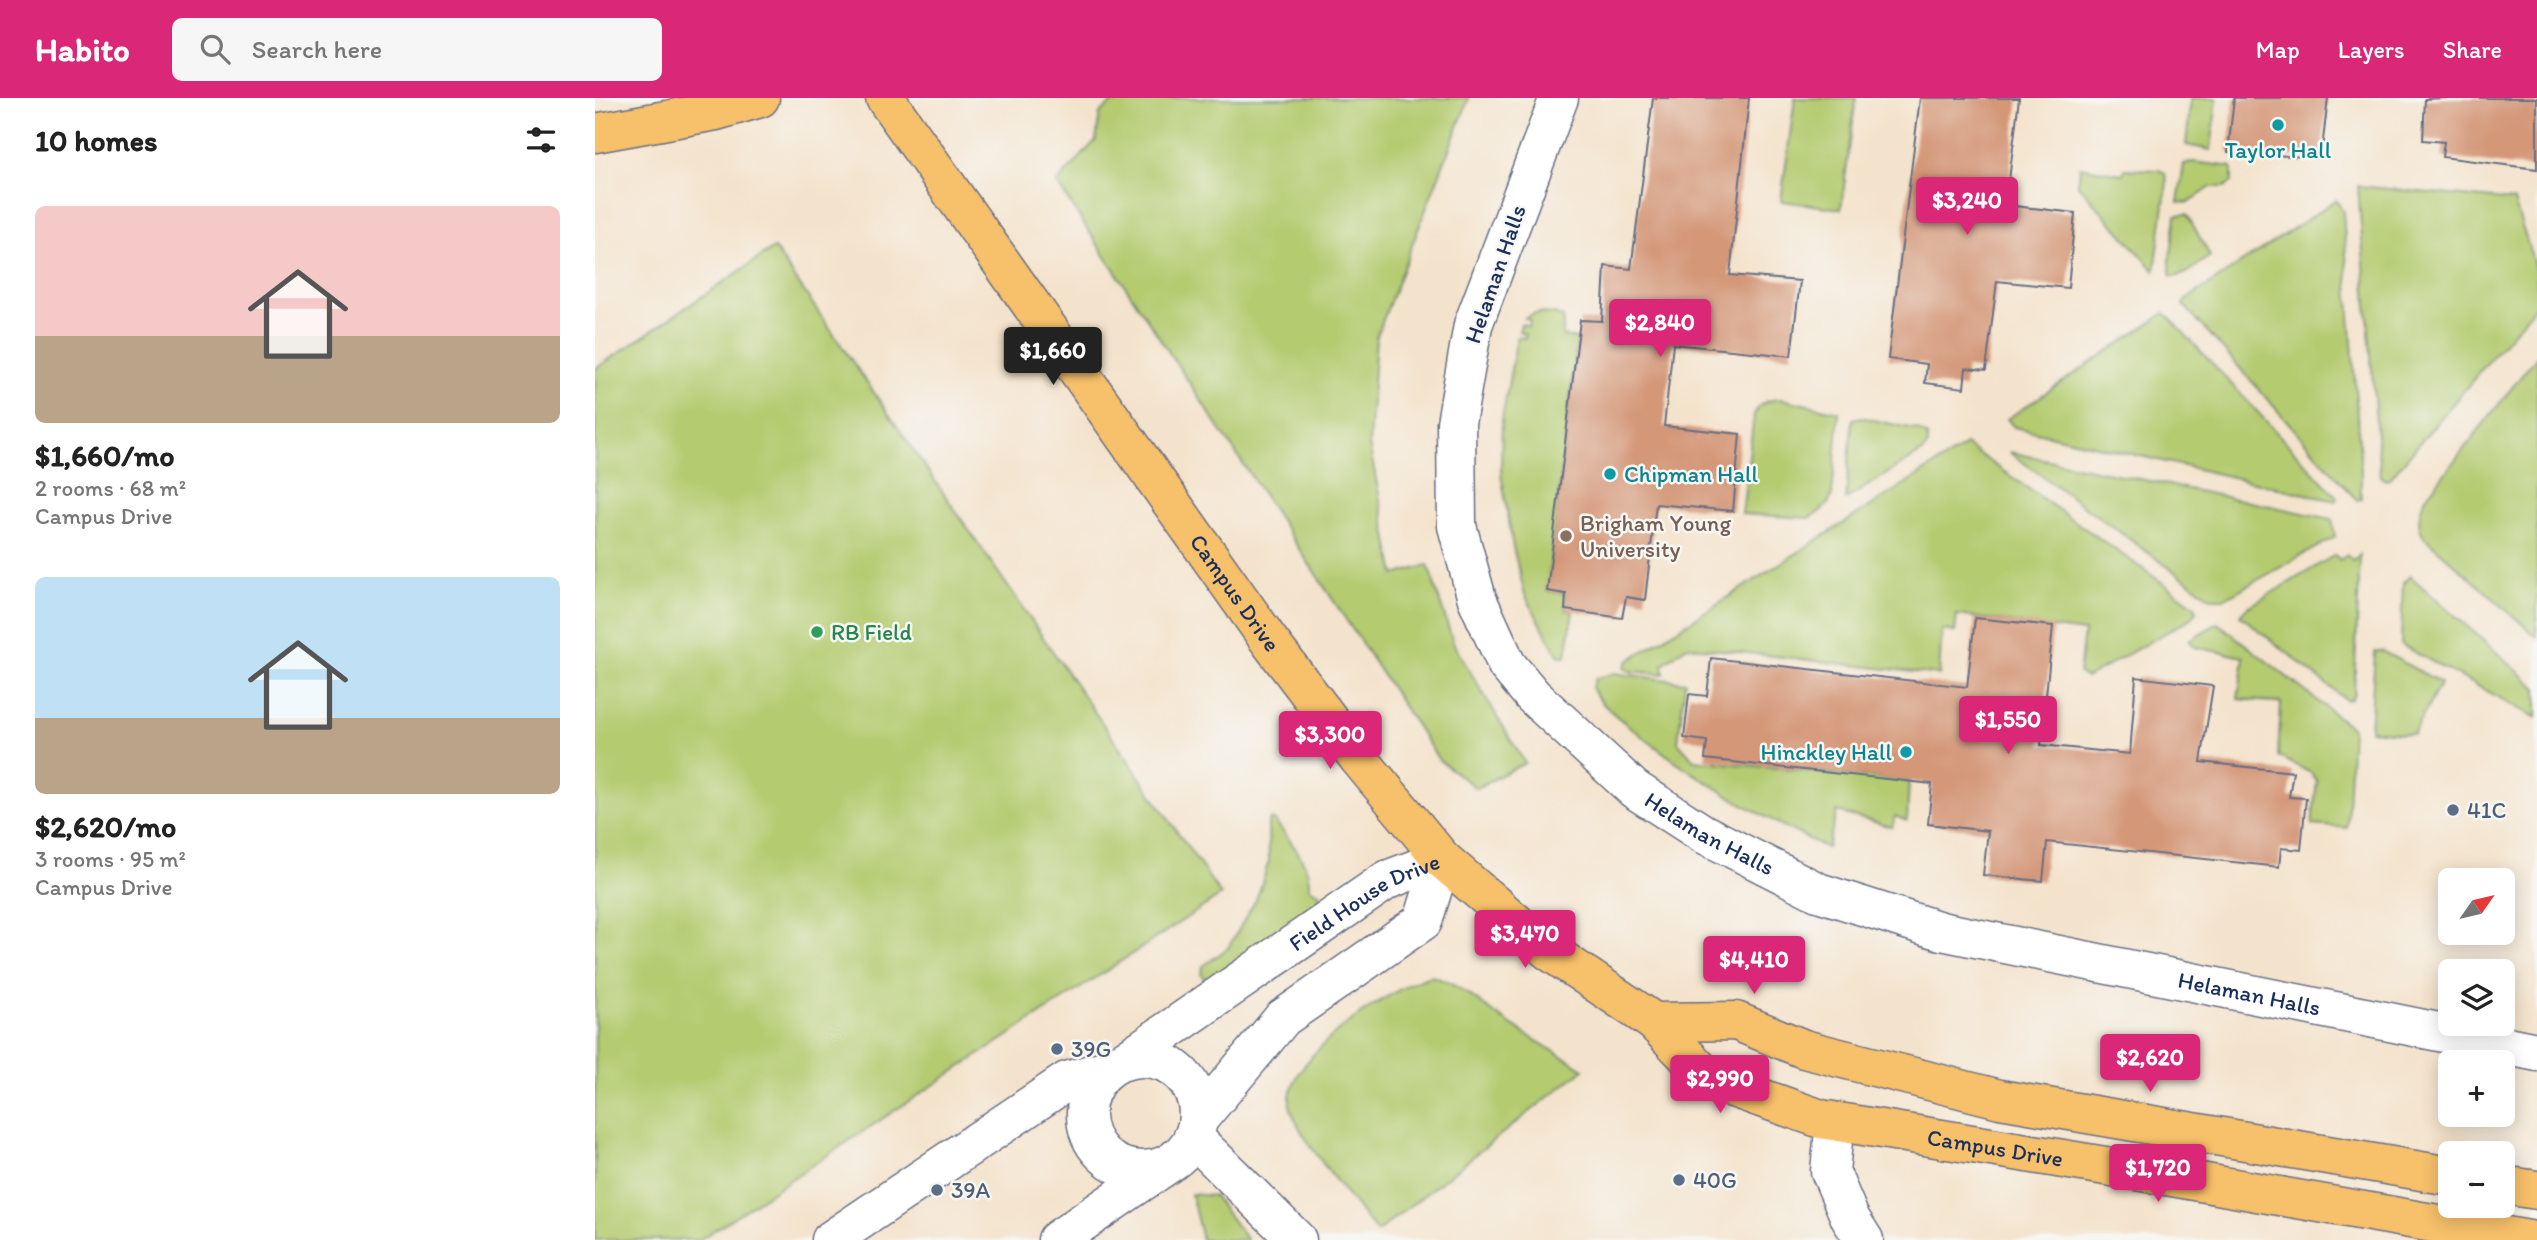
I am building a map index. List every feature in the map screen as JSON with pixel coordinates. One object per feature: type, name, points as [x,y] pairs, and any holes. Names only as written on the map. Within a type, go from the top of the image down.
[{"type":"main road","points":[[595,132],[716,111],[760,98]]},
{"type":"main road","name":"Campus Drive","points":[[885,98],[1269,642],[1359,759],[1442,859],[1549,951],[1654,1022],[1710,1080],[1835,1122],[2159,1174],[2529,1240]]},
{"type":"main road","name":"Campus Drive","points":[[1654,1022],[1736,1021],[1804,1049],[2000,1099],[2438,1174]]},
{"type":"main road","points":[[2515,1187],[2537,1190]]},
{"type":"lane","name":"Helaman Halls","points":[[1559,98],[1473,325],[1456,424],[1457,526],[1477,599],[1507,664],[1533,696],[1634,789],[1702,833],[1818,892],[1941,932],[2537,1052]]},
{"type":"lane","name":"Field House Drive","points":[[831,1240],[1067,1082],[1116,1065],[1387,880],[1442,859]]},
{"type":"lane","name":"Field House Drive","points":[[1060,1239],[1187,1140],[1283,1018],[1423,921],[1442,859]]},
{"type":"lane","points":[[1143,1058],[1161,1061],[1178,1070],[1190,1084],[1197,1101],[1187,1140],[1149,1170],[1134,1169],[1116,1163],[1102,1153],[1092,1138],[1087,1120],[1088,1101],[1095,1084],[1116,1065],[1143,1058]]},
{"type":"lane","points":[[1835,1122],[1830,1171],[1850,1219],[1864,1240]]},
{"type":"lane","points":[[1187,1140],[1297,1240]]},
{"type":"green space","points":[[1144,98],[1469,98],[1376,338],[1369,444],[1395,575],[1428,565],[1454,645],[1525,763],[1476,788],[1439,760],[1057,183],[1096,140],[1100,113],[1112,103]]},
{"type":"green space","points":[[1795,98],[1856,98],[1841,209],[1781,201]]},
{"type":"green space","points":[[2191,98],[2217,98],[2211,150],[2186,145]]},
{"type":"green space","points":[[2193,162],[2232,167],[2232,182],[2225,187],[2211,187],[2188,203],[2178,202],[2184,164]]},
{"type":"green space","points":[[2080,167],[2123,174],[2125,169],[2159,170],[2165,173],[2167,182],[2155,271],[2078,185]]},
{"type":"green space","points":[[2358,186],[2514,201],[2537,273],[2537,304],[2391,477],[2385,480],[2380,475]]},
{"type":"green space","points":[[2336,200],[2343,212],[2361,472],[2361,499],[2357,500],[2183,304]]},
{"type":"green space","points":[[2187,214],[2210,256],[2187,273],[2171,276],[2170,262],[2176,215]]},
{"type":"green space","name":"RB Field","points":[[774,248],[1221,895],[699,1240],[595,1240],[595,369]]},
{"type":"green space","points":[[1535,313],[1554,314],[1563,318],[1563,336],[1577,339],[1547,591],[1566,594],[1565,610],[1573,611],[1566,656],[1559,656],[1525,595],[1513,547],[1501,473],[1502,419],[1517,337],[1525,338],[1525,334],[1519,332],[1521,324],[1529,326],[1530,320],[1525,318]]},
{"type":"green space","points":[[2165,313],[2337,497],[2336,501],[2014,427],[2007,419]]},
{"type":"green space","points":[[2537,356],[2537,637],[2424,537],[2419,522],[2426,497]]},
{"type":"green space","points":[[1781,399],[1839,412],[1832,496],[1827,505],[1808,518],[1742,514],[1754,415],[1764,402]]},
{"type":"green space","points":[[1861,417],[1918,430],[1927,436],[1928,445],[1922,452],[1846,499],[1852,424],[1853,419]]},
{"type":"green space","points":[[1966,445],[2194,605],[2197,610],[2193,617],[2086,678],[2079,673],[2084,632],[1957,615],[1955,632],[1942,630],[1939,675],[1687,646],[1663,664],[1664,674],[1624,668],[1628,661]]},
{"type":"green space","points":[[2009,452],[2332,519],[2335,537],[2225,598],[2211,598]]},
{"type":"green space","points":[[2335,555],[2340,560],[2347,555],[2353,562],[2360,555],[2354,694],[2351,699],[2346,700],[2240,615],[2245,609]]},
{"type":"green space","points":[[2410,576],[2537,688],[2537,718],[2401,645],[2403,583]]},
{"type":"green space","points":[[2218,623],[2352,728],[2347,828],[2312,825],[2317,781],[2311,773],[2278,756],[2281,703],[2238,699],[2244,657],[2195,647],[2189,640]]},
{"type":"green space","points":[[2382,651],[2441,683],[2413,734],[2370,730],[2375,652]]},
{"type":"green space","points":[[1614,673],[1685,682],[1678,742],[1694,760],[1909,781],[1907,821],[1895,816],[1892,827],[1837,812],[1827,848],[1801,835],[1703,780],[1610,711],[1592,688],[1595,679]]},
{"type":"green space","points":[[1271,819],[1303,861],[1309,878],[1309,888],[1321,894],[1314,909],[1207,983],[1201,974],[1203,966],[1228,948],[1257,898],[1269,861],[1268,823]]},
{"type":"green space","points":[[1431,976],[1460,989],[1515,1027],[1584,1069],[1377,1232],[1327,1169],[1302,1132],[1290,1104],[1293,1085],[1305,1065],[1344,1026],[1391,994]]},
{"type":"green space","points":[[1191,1194],[1214,1196],[1247,1240],[1202,1240]]},
{"type":"building","name":"Chipman Hall","points":[[1653,98],[1749,98],[1730,275],[1800,281],[1791,356],[1673,344],[1664,426],[1740,434],[1733,511],[1656,504],[1645,600],[1626,597],[1622,618],[1565,610],[1566,594],[1547,591],[1580,320],[1602,321],[1605,266],[1631,269]]},
{"type":"building","points":[[1920,98],[2019,98],[2006,205],[2075,213],[2068,288],[1997,281],[1986,370],[1966,368],[1964,388],[1925,383],[1927,364],[1888,359]]},
{"type":"building","name":"Taylor Hall","points":[[2234,98],[2328,98],[2321,158],[2228,152]]},
{"type":"building","points":[[2537,98],[2537,169],[2442,157],[2444,142],[2423,140],[2425,99]]},
{"type":"building","name":"Hinckley Hall","points":[[1975,618],[2053,626],[2041,745],[2130,754],[2136,677],[2213,686],[2201,762],[2293,772],[2289,797],[2306,798],[2301,850],[2281,848],[2279,867],[2047,842],[2043,881],[1983,875],[1988,831],[1928,824],[1932,784],[1705,759],[1707,741],[1684,738],[1689,694],[1707,696],[1711,658],[1967,687]]},
{"type":"place","name":"Taylor Hall","points":[[2278,125]]},
{"type":"place","name":"Chipman Hall","points":[[1610,474]]},
{"type":"place","name":"Brigham Young University","points":[[1566,536]]},
{"type":"place","name":"RB Field","points":[[817,632]]},
{"type":"place","name":"Hinckley Hall","points":[[1906,752]]},
{"type":"place","name":"41C","points":[[2453,810]]},
{"type":"place","name":"39G","points":[[1057,1049]]},
{"type":"place","name":"40G","points":[[1679,1180]]},
{"type":"place","name":"39A","points":[[937,1190]]}]
